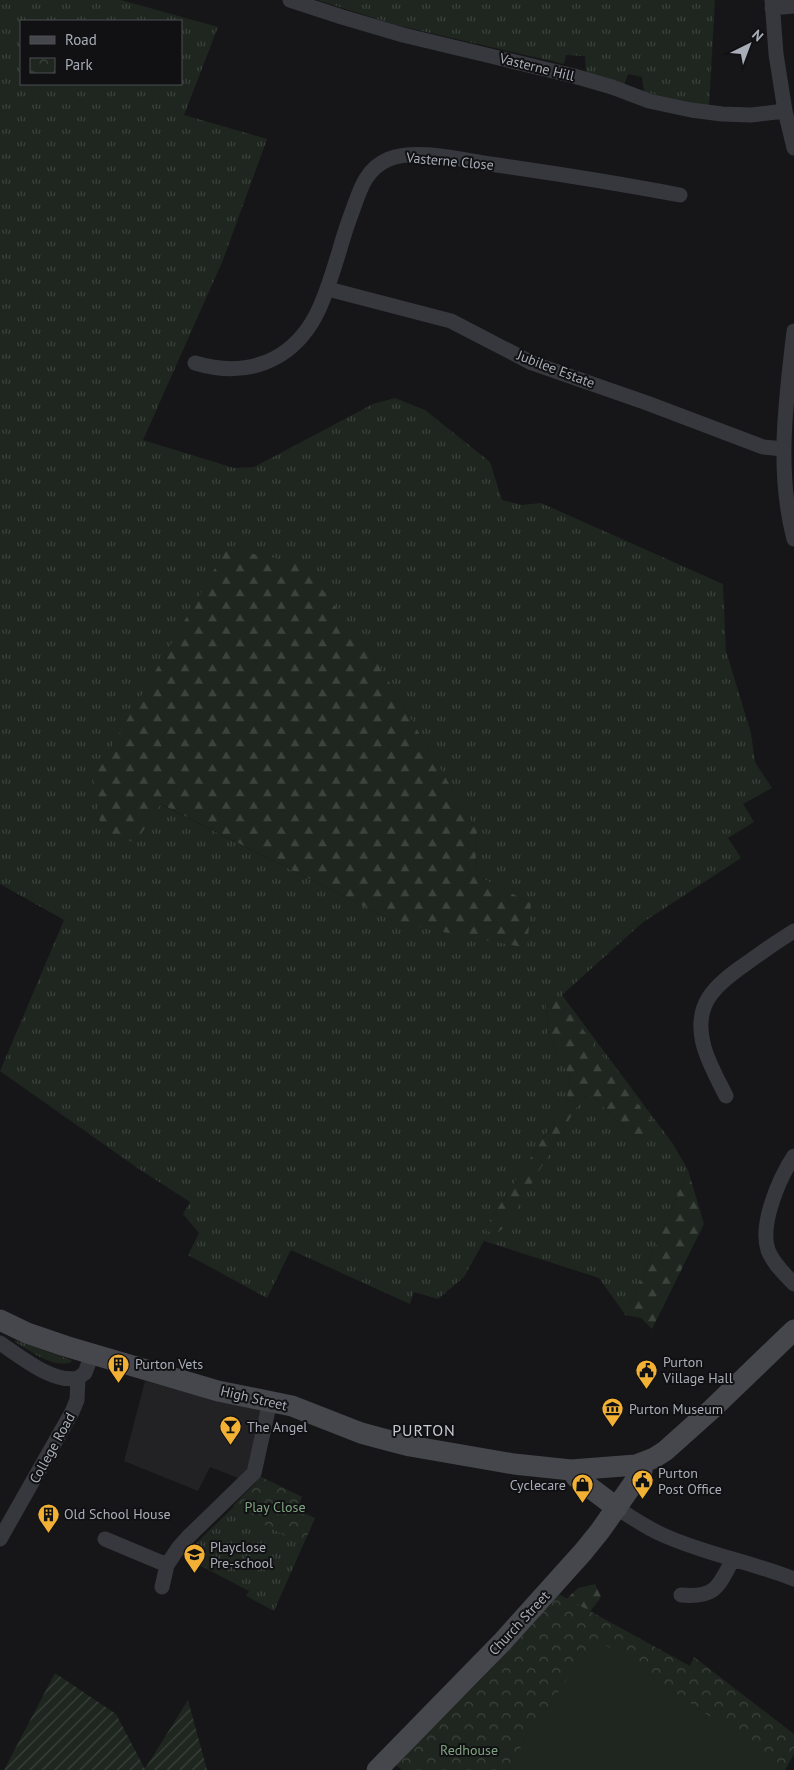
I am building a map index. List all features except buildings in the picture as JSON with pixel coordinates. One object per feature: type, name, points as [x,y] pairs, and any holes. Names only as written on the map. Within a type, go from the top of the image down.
[{"type":"street","name":"Vasterne Hill","points":[[290,0],[403,35],[584,79],[649,101],[722,114],[751,115],[785,111]]},
{"type":"street","points":[[794,6],[772,4],[776,54],[785,111],[794,148]]},
{"type":"street","name":"Vasterne Close","points":[[195,363],[221,369],[242,369],[261,365],[280,356],[294,345],[310,326],[328,289],[339,249],[364,178],[374,168],[390,159],[414,155],[455,159],[557,173],[680,195]]},
{"type":"street","name":"Jubilee Estate","points":[[328,289],[451,321],[532,363],[647,403],[763,447],[784,449]]},
{"type":"street","points":[[794,331],[785,415],[784,449],[786,497],[794,539]]},
{"type":"street","points":[[726,1096],[704,1047],[701,1022],[704,1006],[710,994],[727,977],[794,931]]},
{"type":"street","points":[[794,1156],[786,1168],[776,1191],[769,1213],[766,1233],[767,1246],[771,1258],[794,1284]]},
{"type":"street","name":"High Street","points":[[0,1320],[27,1333],[92,1354],[218,1390],[292,1406],[361,1433],[410,1446],[514,1464],[572,1470],[618,1467],[643,1462],[665,1451],[678,1441],[794,1330]]},
{"type":"street","points":[[0,1344],[58,1378],[78,1378]]},
{"type":"street","name":"College Road","points":[[0,1539],[72,1412],[77,1400],[78,1378],[85,1373],[92,1354]]},
{"type":"street","points":[[162,1587],[167,1565],[179,1547],[254,1473],[270,1401]]},
{"type":"street","name":"Church Street","points":[[377,1770],[524,1618],[583,1552],[617,1508],[642,1471],[643,1462]]},
{"type":"street","points":[[572,1470],[576,1477],[617,1508],[662,1535],[696,1548],[794,1578]]},
{"type":"street","points":[[105,1539],[167,1565]]},
{"type":"street","points":[[681,1595],[698,1596],[714,1590],[733,1559]]},
{"type":"shaded area","points":[[145,1381],[195,1394],[261,1407],[249,1467],[243,1480],[210,1467],[198,1491],[124,1461]]},
{"type":"green space","points":[[0,0],[121,0],[218,27],[184,115],[267,139],[223,260],[143,440],[234,468],[254,467],[373,404],[395,398],[425,410],[490,462],[502,500],[522,505],[541,503],[723,584],[726,651],[751,733],[755,762],[772,788],[743,804],[754,822],[728,838],[741,858],[642,923],[562,995],[673,1144],[688,1170],[635,1294],[624,1313],[599,1278],[484,1241],[464,1277],[438,1299],[414,1292],[410,1304],[291,1250],[267,1298],[188,1255],[199,1233],[183,1214],[190,1202],[136,1167],[0,1071],[64,920],[0,884]],"holes":[[[301,563],[376,660],[477,831],[475,875],[531,903],[397,923],[160,804],[135,843]],[[553,992],[642,1141],[628,1131],[591,1095],[580,1101],[508,1223],[487,1225],[566,1103],[570,1078],[548,1033],[546,1001]]]},
{"type":"green space","points":[[317,0],[715,0],[709,107],[644,92],[642,77],[628,74],[624,85],[586,72],[585,56],[566,55],[564,64],[396,25]]},
{"type":"green space","points":[[226,549],[302,563],[376,660],[477,831],[475,875],[531,903],[527,948],[397,923],[161,804],[135,843],[101,829],[93,779]]},
{"type":"green space","points":[[553,991],[654,1126],[642,1141],[628,1131],[591,1095],[580,1101],[508,1224],[497,1233],[486,1231],[487,1225],[566,1103],[570,1078],[548,1033],[546,1001]]},
{"type":"green space","points":[[688,1170],[704,1224],[652,1329],[641,1318],[625,1315],[624,1313],[635,1294]]},
{"type":"green space","points":[[15,1340],[71,1360],[72,1362],[65,1364],[57,1363],[42,1358],[15,1342]]},
{"type":"green space","points":[[261,1477],[302,1497],[297,1510],[315,1518],[274,1611],[246,1596],[249,1591],[199,1565],[187,1555],[187,1552],[248,1493]]},
{"type":"green space","name":"Play Close","points":[[261,1477],[302,1497],[297,1510],[315,1518],[303,1545],[236,1510],[233,1506]]},
{"type":"green space","points":[[595,1584],[601,1597],[587,1616],[551,1614],[578,1588]]},
{"type":"green space","name":"Redhouse","points":[[557,1593],[690,1666],[694,1657],[794,1734],[794,1754],[785,1770],[402,1770],[395,1764],[499,1660]]},
{"type":"green space","points":[[595,1638],[781,1765],[778,1770],[510,1770],[507,1768]]},
{"type":"green space","points":[[55,1673],[116,1714],[145,1769],[188,1700],[207,1770],[4,1770]]},
{"type":"place","name":"Purton Vets","points":[[119,1383]]},
{"type":"place","name":"Purton Village Hall","points":[[647,1389]]},
{"type":"place","name":"Purton Museum","points":[[613,1428]]},
{"type":"place","name":"The Angel","points":[[231,1446]]},
{"type":"place","name":"Purton Post Office","points":[[642,1500]]},
{"type":"place","name":"Cyclecare","points":[[582,1504]]},
{"type":"place","name":"Old School House","points":[[48,1533]]},
{"type":"place","name":"Playclose Pre-school","points":[[194,1574]]},
{"type":"district","name":"PURTON","points":[[424,1430]]}]
